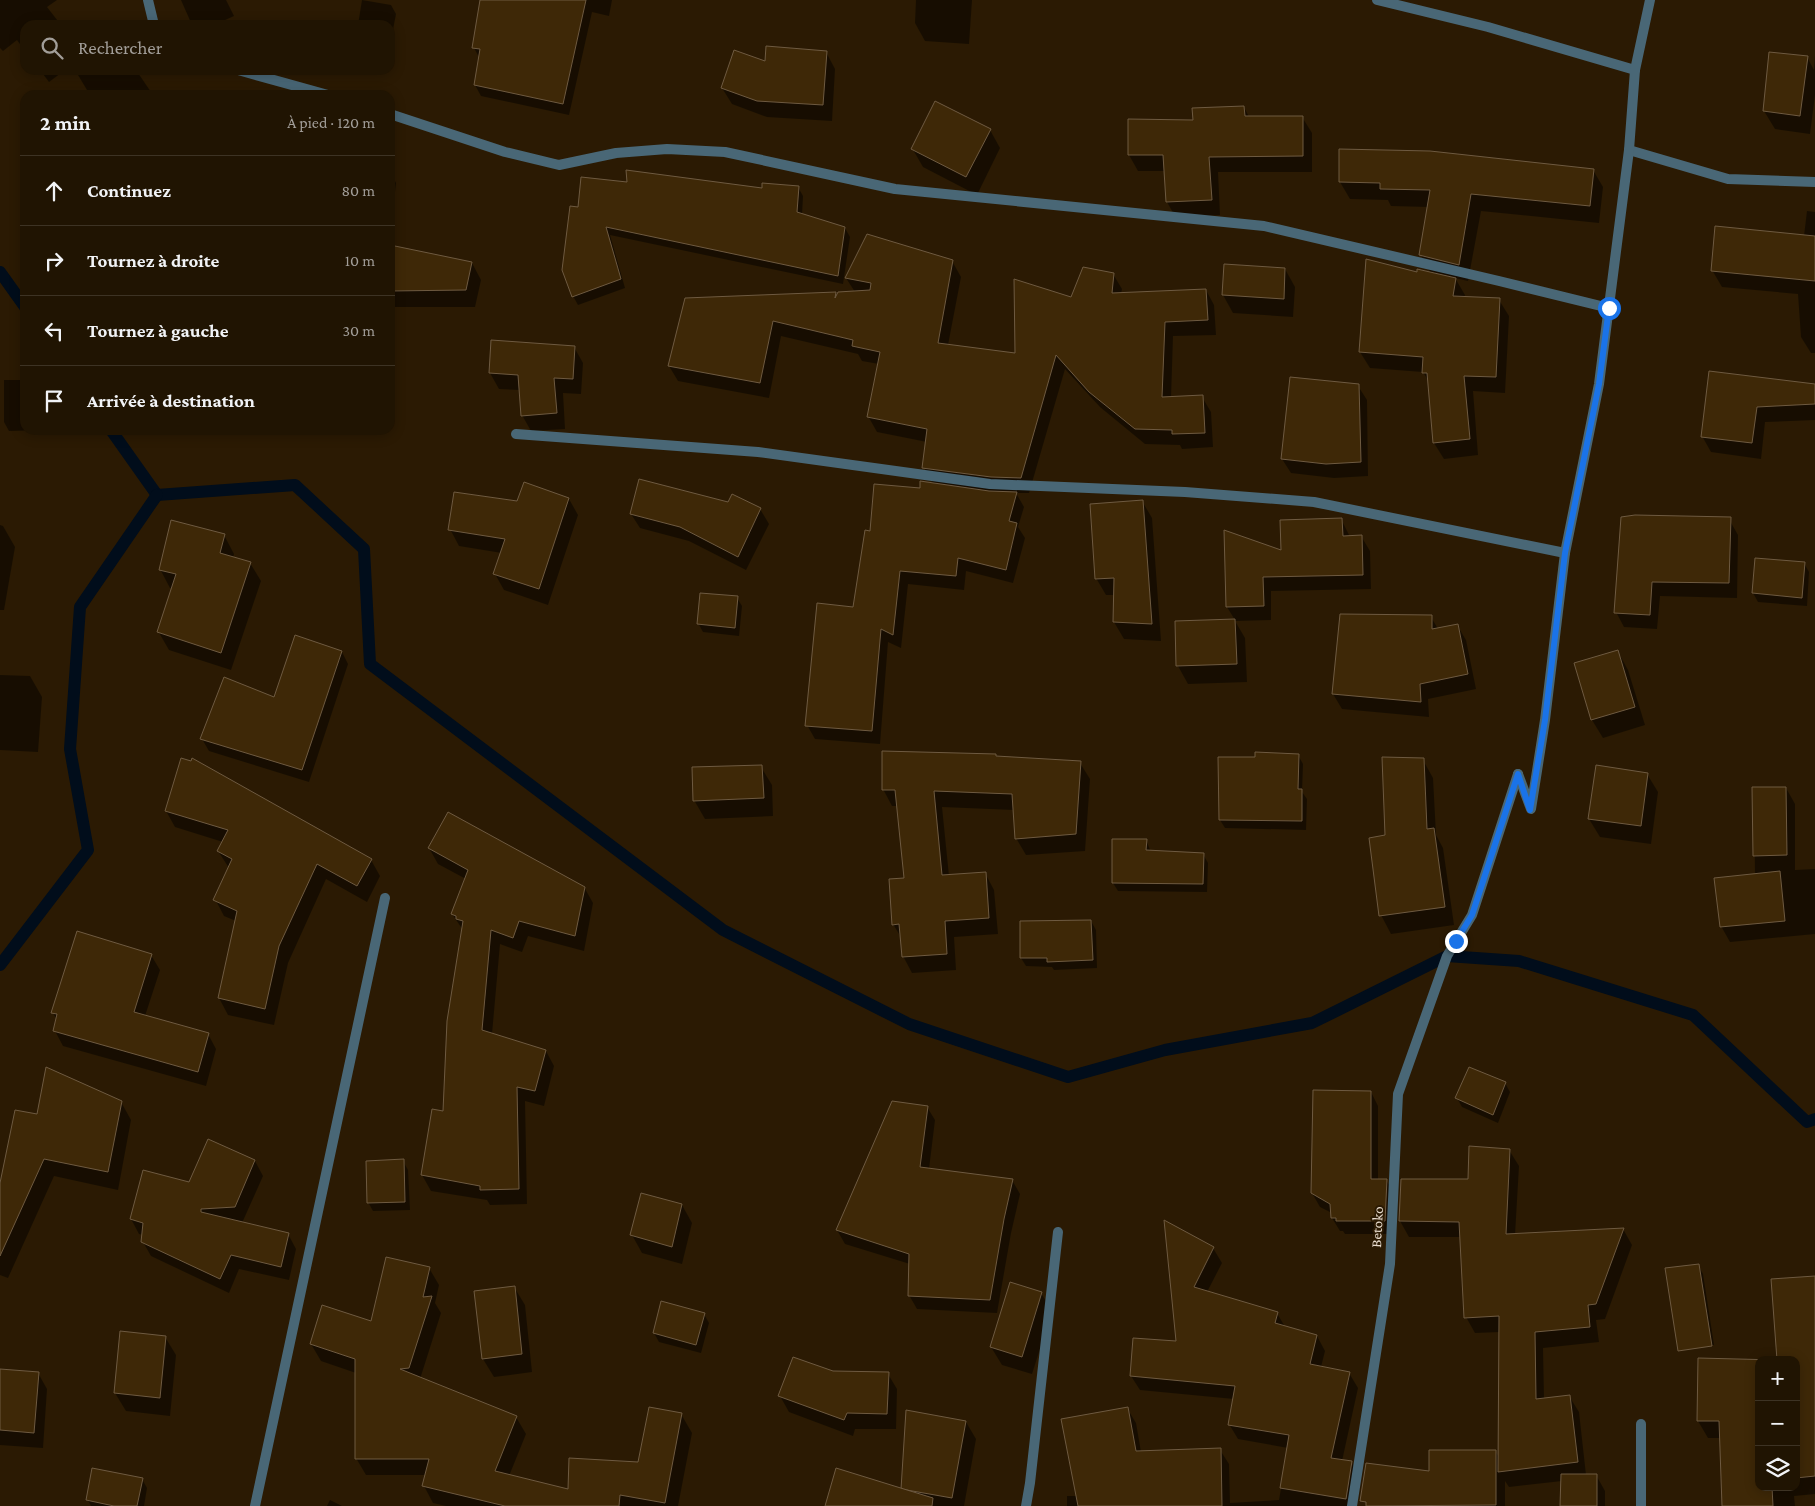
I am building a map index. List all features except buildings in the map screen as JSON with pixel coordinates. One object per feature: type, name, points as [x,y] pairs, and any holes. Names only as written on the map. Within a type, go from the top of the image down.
[{"type":"street","points":[[148,0],[153,20]]},
{"type":"street","points":[[1377,0],[1488,27],[1635,70]]},
{"type":"street","points":[[516,434],[758,452],[990,484],[1185,492],[1314,502],[1565,553],[1599,384],[1629,150],[1635,70],[1650,0]]},
{"type":"street","points":[[256,75],[310,90]]},
{"type":"street","points":[[395,116],[505,152],[559,165],[616,153],[667,149],[725,152],[894,189],[1264,226],[1609,308]]},
{"type":"street","points":[[1629,150],[1728,179],[1815,182]]},
{"type":"street","name":"Betoko","points":[[1352,1506],[1390,1264],[1398,1094],[1447,956],[1472,915],[1518,774],[1530,810],[1545,720],[1565,553]]},
{"type":"street","points":[[255,1506],[385,898]]},
{"type":"street","points":[[1026,1506],[1032,1474],[1058,1232]]},
{"type":"street","points":[[1641,1424],[1641,1506]]},
{"type":"waterway","points":[[0,272],[20,300]]},
{"type":"waterway","points":[[115,435],[157,495]]},
{"type":"waterway","points":[[157,495],[295,485],[364,549],[370,664],[723,930],[909,1024],[1068,1077],[1165,1050],[1312,1023],[1447,956],[1519,961],[1693,1015],[1807,1122],[1815,1119]]},
{"type":"waterway","points":[[0,965],[88,850],[70,749],[80,607],[157,495]]},
{"type":"route","points":[[1456,941],[1472,915],[1518,774],[1530,810],[1545,720],[1565,553],[1599,384],[1609,308]]}]
